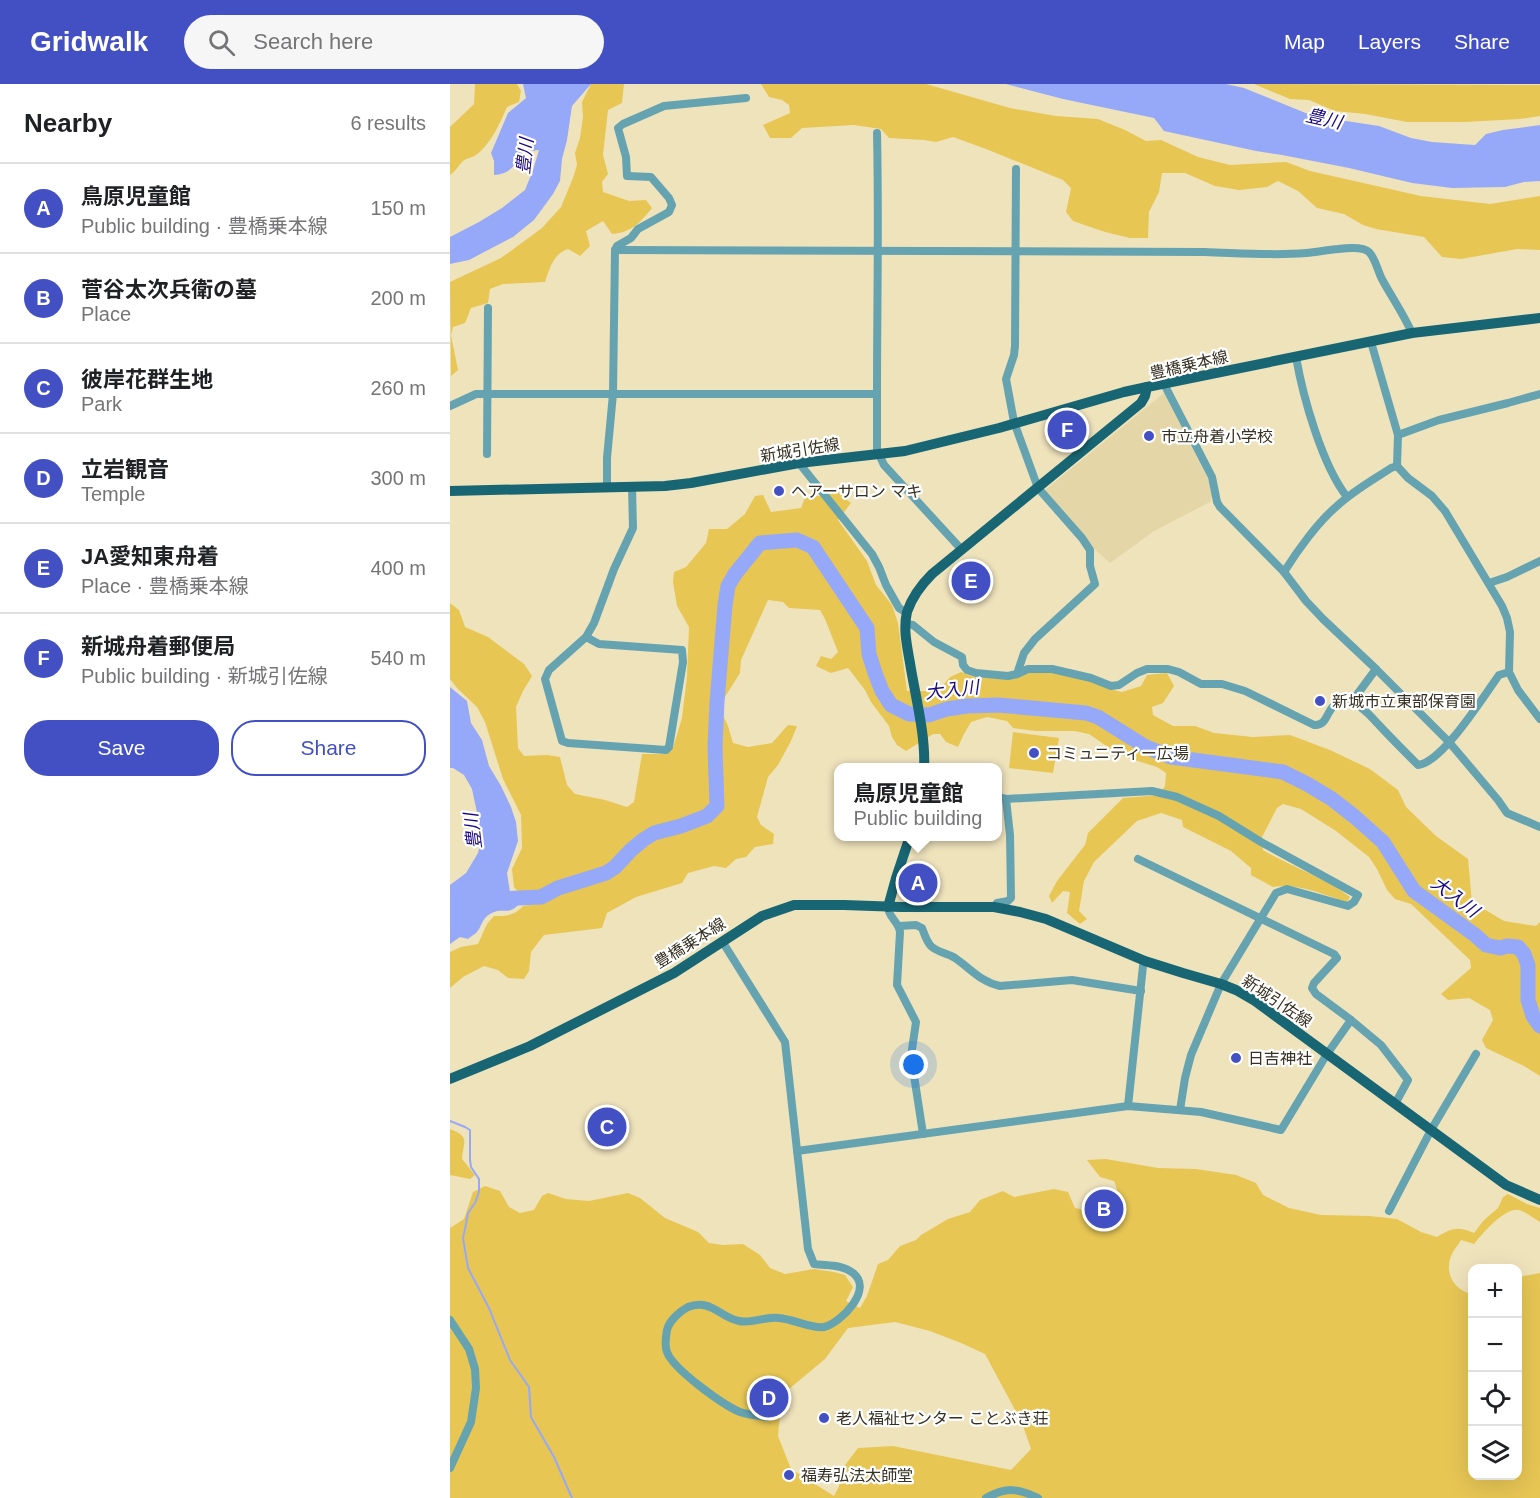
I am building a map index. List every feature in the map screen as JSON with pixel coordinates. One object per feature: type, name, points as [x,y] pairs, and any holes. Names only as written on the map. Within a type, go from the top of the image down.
[{"type":"main road","name":"豊橋乗本線","points":[[906,618],[913,597],[923,583],[1141,403],[1147,387],[1412,333],[1540,318]]},
{"type":"main road","name":"新城引佐線","points":[[450,491],[607,488],[691,483],[799,463],[905,451],[1147,387]]},
{"type":"main road","points":[[906,618],[906,642],[923,741],[924,763]]},
{"type":"main road","points":[[888,907],[909,841]]},
{"type":"main road","name":"豊橋乗本線","points":[[450,1079],[530,1046],[674,973],[762,916],[794,905],[888,907]]},
{"type":"main road","name":"新城引佐線","points":[[888,907],[994,907],[1020,912],[1046,919],[1145,961],[1236,990],[1255,1001],[1506,1185],[1540,1200]]},
{"type":"street","points":[[607,488],[607,458],[613,394],[615,250],[616,246],[631,238],[638,229],[669,212],[672,204],[651,177],[627,176],[626,157],[618,128],[664,106],[746,98]]},
{"type":"street","points":[[877,133],[878,454],[884,465],[962,550]]},
{"type":"street","points":[[1017,169],[1015,346],[1006,379],[1014,424],[1038,488],[1090,550],[1090,566],[1095,584],[1035,639],[1024,653],[1017,674]]},
{"type":"street","points":[[615,250],[1287,254],[1338,249],[1365,250],[1370,252],[1382,280],[1412,333]]},
{"type":"street","points":[[487,454],[488,308]]},
{"type":"street","points":[[1371,342],[1398,435],[1397,466],[1408,478],[1432,496],[1445,511],[1489,583],[1507,618],[1510,632],[1509,672],[1518,690],[1540,719]]},
{"type":"street","points":[[1296,357],[1316,433],[1339,487],[1347,497]]},
{"type":"street","points":[[1164,384],[1212,477],[1217,502],[1284,573],[1306,601],[1449,742],[1507,813],[1540,828]]},
{"type":"street","points":[[450,406],[476,394],[877,394]]},
{"type":"street","points":[[1398,435],[1439,420],[1540,394]]},
{"type":"street","points":[[799,463],[872,554],[886,585],[906,618],[934,642],[962,657],[963,665],[967,670],[976,673],[1008,676],[1028,669],[1052,669],[1091,678],[1111,686],[1119,685],[1147,669],[1168,669],[1202,684],[1222,684],[1245,691],[1314,726],[1319,726],[1324,722],[1338,703],[1347,702],[1366,713],[1418,765],[1425,765],[1460,731],[1499,675],[1509,672]]},
{"type":"street","points":[[1284,573],[1292,559],[1335,507],[1397,466]]},
{"type":"street","points":[[586,637],[599,644],[682,650],[683,662],[669,747],[666,750],[562,741],[545,679],[549,670],[586,637],[594,623],[614,569],[633,528],[632,487]]},
{"type":"street","points":[[1489,583],[1540,561]]},
{"type":"street","points":[[1354,704],[1356,696],[1376,669]]},
{"type":"street","points":[[994,907],[1011,898],[1010,835],[1002,798],[1152,791],[1177,797],[1219,816],[1261,842],[1358,895],[1348,906],[1287,889],[1276,893],[1221,984],[1191,1055],[1180,1110]]},
{"type":"street","points":[[1138,859],[1334,954],[1337,958],[1312,988],[1316,994],[1382,1045],[1408,1080],[1395,1104]]},
{"type":"street","points":[[888,907],[888,913],[899,926],[900,932],[897,985],[916,1022],[911,1056],[923,1134]]},
{"type":"street","points":[[899,926],[916,925],[922,928],[933,948],[954,958],[983,981],[992,985],[1010,986],[1072,980],[1141,991]]},
{"type":"street","points":[[722,941],[785,1042],[807,1249],[810,1257],[814,1264],[842,1267],[852,1272],[859,1278],[860,1287],[850,1308],[835,1322],[824,1327],[816,1328],[798,1321],[780,1318],[739,1322],[720,1311],[698,1305],[687,1307],[674,1317],[668,1326],[665,1341],[669,1357],[686,1375],[739,1411],[767,1417]]},
{"type":"street","points":[[1128,1106],[1145,961]]},
{"type":"street","points":[[797,1151],[1128,1106],[1201,1112],[1281,1131],[1327,1054],[1351,1020]]},
{"type":"street","points":[[1389,1211],[1431,1130],[1476,1054]]},
{"type":"street","points":[[450,1320],[469,1349],[475,1369],[476,1388],[471,1422],[450,1468]]},
{"type":"street","points":[[986,1498],[1007,1489],[1027,1492],[1038,1498]]},
{"type":"shaded area","points":[[475,84],[517,84],[521,91],[519,102],[507,107],[486,145],[474,156],[464,160],[450,175],[450,127],[474,104]]},
{"type":"shaded area","points":[[591,84],[624,84],[622,103],[608,110],[603,155],[608,174],[602,182],[603,192],[629,201],[646,200],[652,208],[639,222],[625,231],[612,234],[603,221],[586,231],[590,246],[580,256],[568,249],[559,254],[545,282],[503,284],[490,289],[488,303],[471,308],[465,323],[453,327],[451,335],[458,370],[451,376],[450,282],[501,258],[542,228],[561,207],[577,165],[575,153],[583,117],[582,102]]},
{"type":"shaded area","points":[[761,84],[926,84],[1010,108],[1056,116],[1098,119],[1146,141],[1161,140],[1198,157],[1230,165],[1286,162],[1310,171],[1421,196],[1490,204],[1540,196],[1540,250],[1517,249],[1461,259],[1442,257],[1424,237],[1376,229],[1363,225],[1344,214],[1317,208],[1298,191],[1278,181],[1267,187],[1239,190],[1215,186],[1185,173],[1162,173],[1159,192],[1149,212],[1148,238],[1130,238],[1073,221],[1066,212],[1071,188],[1063,180],[953,137],[936,142],[889,138],[881,129],[854,125],[802,128],[791,138],[770,138],[763,125],[790,113],[789,105],[782,100],[769,97]]},
{"type":"shaded area","points":[[1254,84],[1540,85],[1540,116],[1465,122],[1407,122],[1335,111],[1309,100],[1290,99]]},
{"type":"shaded area","name":"市立舟着小学校","points":[[1164,393],[1208,479],[1212,496],[1210,502],[1154,531],[1110,563],[1091,546],[1045,490]]},
{"type":"shaded area","points":[[835,490],[851,503],[838,520],[867,561],[876,585],[892,605],[898,623],[907,691],[938,691],[950,677],[961,672],[974,677],[1001,678],[1019,671],[1048,671],[1089,679],[1109,689],[1122,692],[1141,686],[1147,675],[1167,673],[1174,686],[1163,703],[1152,707],[1153,715],[1173,726],[1195,726],[1214,733],[1253,737],[1290,735],[1330,750],[1370,769],[1398,790],[1406,807],[1436,836],[1468,859],[1472,902],[1504,921],[1536,926],[1540,922],[1540,1076],[1486,1048],[1482,1040],[1493,1020],[1490,1010],[1469,998],[1448,1000],[1441,994],[1471,968],[1470,960],[1411,904],[1395,899],[1387,890],[1369,857],[1336,831],[1301,809],[1283,804],[1277,808],[1262,837],[1263,850],[1340,890],[1350,897],[1347,902],[1301,888],[1273,887],[1251,875],[1251,868],[1231,851],[1183,827],[1182,820],[1161,813],[1137,821],[1094,862],[1084,881],[1079,911],[1087,919],[1080,924],[1067,913],[1070,892],[1063,891],[1052,903],[1049,896],[1057,881],[1085,845],[1088,833],[1123,798],[1159,795],[1165,786],[1166,773],[1157,767],[1128,758],[1089,734],[1074,731],[1035,731],[1013,728],[1007,721],[987,717],[971,722],[958,747],[946,742],[940,734],[933,734],[906,751],[897,745],[889,726],[848,668],[831,673],[816,666],[821,656],[831,659],[838,652],[820,610],[789,608],[783,602],[768,600],[741,660],[740,673],[723,700],[721,711],[733,743],[748,747],[772,743],[788,725],[797,726],[778,765],[768,777],[757,817],[761,825],[774,834],[773,844],[755,847],[746,857],[736,859],[726,868],[714,866],[688,873],[682,883],[636,897],[607,913],[602,928],[544,935],[531,952],[529,971],[524,979],[508,978],[498,970],[484,966],[463,977],[450,988],[450,952],[478,944],[487,924],[494,916],[510,915],[523,906],[538,904],[533,893],[520,894],[514,887],[512,869],[522,848],[521,815],[503,779],[485,722],[477,707],[450,679],[450,603],[459,610],[465,627],[488,637],[524,664],[532,676],[516,707],[518,748],[524,756],[560,757],[567,785],[575,794],[627,807],[634,802],[642,754],[662,754],[673,748],[682,718],[687,677],[689,627],[677,606],[673,582],[674,572],[686,567],[706,543],[709,529],[727,529],[745,514],[755,496],[763,495],[771,512],[801,508],[806,495],[819,496]]},
{"type":"shaded area","name":"コミュニティー広場","points":[[1013,732],[1059,738],[1053,773],[1009,768]]},
{"type":"shaded area","points":[[450,1129],[463,1137],[462,1159],[475,1175],[470,1179],[450,1175]]},
{"type":"shaded area","points":[[1106,1159],[1158,1168],[1196,1169],[1236,1175],[1256,1183],[1263,1195],[1289,1208],[1321,1215],[1397,1219],[1421,1232],[1437,1237],[1455,1229],[1474,1233],[1508,1194],[1540,1208],[1540,1222],[1522,1211],[1513,1210],[1494,1222],[1474,1244],[1461,1240],[1450,1259],[1449,1272],[1455,1284],[1468,1293],[1468,1480],[1522,1480],[1522,1276],[1540,1273],[1540,1498],[450,1498],[450,1228],[464,1219],[473,1192],[485,1186],[500,1191],[509,1207],[520,1213],[534,1210],[542,1196],[548,1193],[566,1199],[589,1201],[628,1193],[640,1198],[665,1218],[698,1232],[709,1243],[743,1244],[760,1255],[770,1268],[785,1274],[814,1269],[845,1275],[853,1287],[846,1301],[860,1308],[867,1296],[878,1264],[888,1260],[900,1246],[916,1240],[948,1219],[970,1212],[980,1200],[1003,1191],[1014,1197],[1054,1189],[1068,1192],[1075,1208],[1094,1212],[1110,1205],[1117,1189],[1114,1181],[1100,1177],[1087,1160]],"holes":[[[895,1322],[930,1331],[985,1354],[1022,1423],[1031,1449],[1011,1470],[893,1446],[858,1448],[842,1469],[839,1486],[834,1496],[791,1469],[778,1436],[780,1414],[789,1389],[825,1359],[848,1328]]]},
{"type":"water","points":[[523,84],[591,84],[572,106],[560,181],[534,220],[513,237],[469,260],[450,264],[450,237],[502,208],[525,190],[539,150],[524,152],[508,171],[494,175],[494,161],[491,153],[508,113],[526,98]]},
{"type":"water","name":"豊川","points":[[1006,84],[1226,84],[1244,88],[1313,116],[1379,126],[1411,138],[1432,142],[1475,145],[1486,134],[1540,125],[1540,181],[1505,187],[1452,188],[1412,183],[1164,131],[1154,118],[1063,99]]},
{"type":"water","points":[[450,687],[467,701],[471,723],[482,740],[489,766],[501,786],[516,822],[518,841],[507,873],[510,892],[518,896],[520,903],[512,910],[490,914],[478,931],[468,939],[460,937],[450,944],[450,885],[466,873],[478,853],[482,836],[472,789],[464,775],[450,768]]},
{"type":"waterway","name":"大入川","points":[[498,899],[541,897],[558,888],[606,873],[654,833],[707,816],[717,806],[715,747],[717,702],[728,586],[760,543],[797,540],[813,547],[867,628],[869,654],[882,691],[891,705],[909,714],[929,715],[967,706],[998,705],[1086,713],[1098,717],[1146,747],[1171,757],[1283,772],[1332,799],[1355,817],[1383,842],[1414,891],[1486,945],[1500,948],[1518,947],[1524,954],[1528,965],[1528,1000],[1533,1016],[1540,1026]]},
{"type":"waterway","points":[[450,1121],[470,1130],[471,1167],[479,1179],[479,1192],[468,1213],[463,1238],[468,1268],[489,1308],[510,1360],[529,1387],[531,1417],[554,1457],[572,1498]]},
{"type":"place","name":"新城舟着郵便局","points":[[1067,430]]},
{"type":"place","name":"市立舟着小学校","points":[[1149,436]]},
{"type":"place","name":"ヘアーサロン マキ","points":[[779,491]]},
{"type":"place","name":"JA愛知東舟着","points":[[971,581]]},
{"type":"place","name":"新城市立東部保育園","points":[[1320,701]]},
{"type":"place","name":"コミュニティー広場","points":[[1034,753]]},
{"type":"place","name":"鳥原児童館","points":[[918,883]]},
{"type":"place","name":"日吉神社","points":[[1236,1058]]},
{"type":"place","name":"彼岸花群生地","points":[[607,1127]]},
{"type":"place","name":"菅谷太次兵衛の墓","points":[[1104,1209]]},
{"type":"place","name":"立岩観音","points":[[769,1398]]},
{"type":"place","name":"老人福祉センター ことぶき荘","points":[[824,1418]]},
{"type":"place","name":"福寿弘法太師堂","points":[[789,1475]]}]
